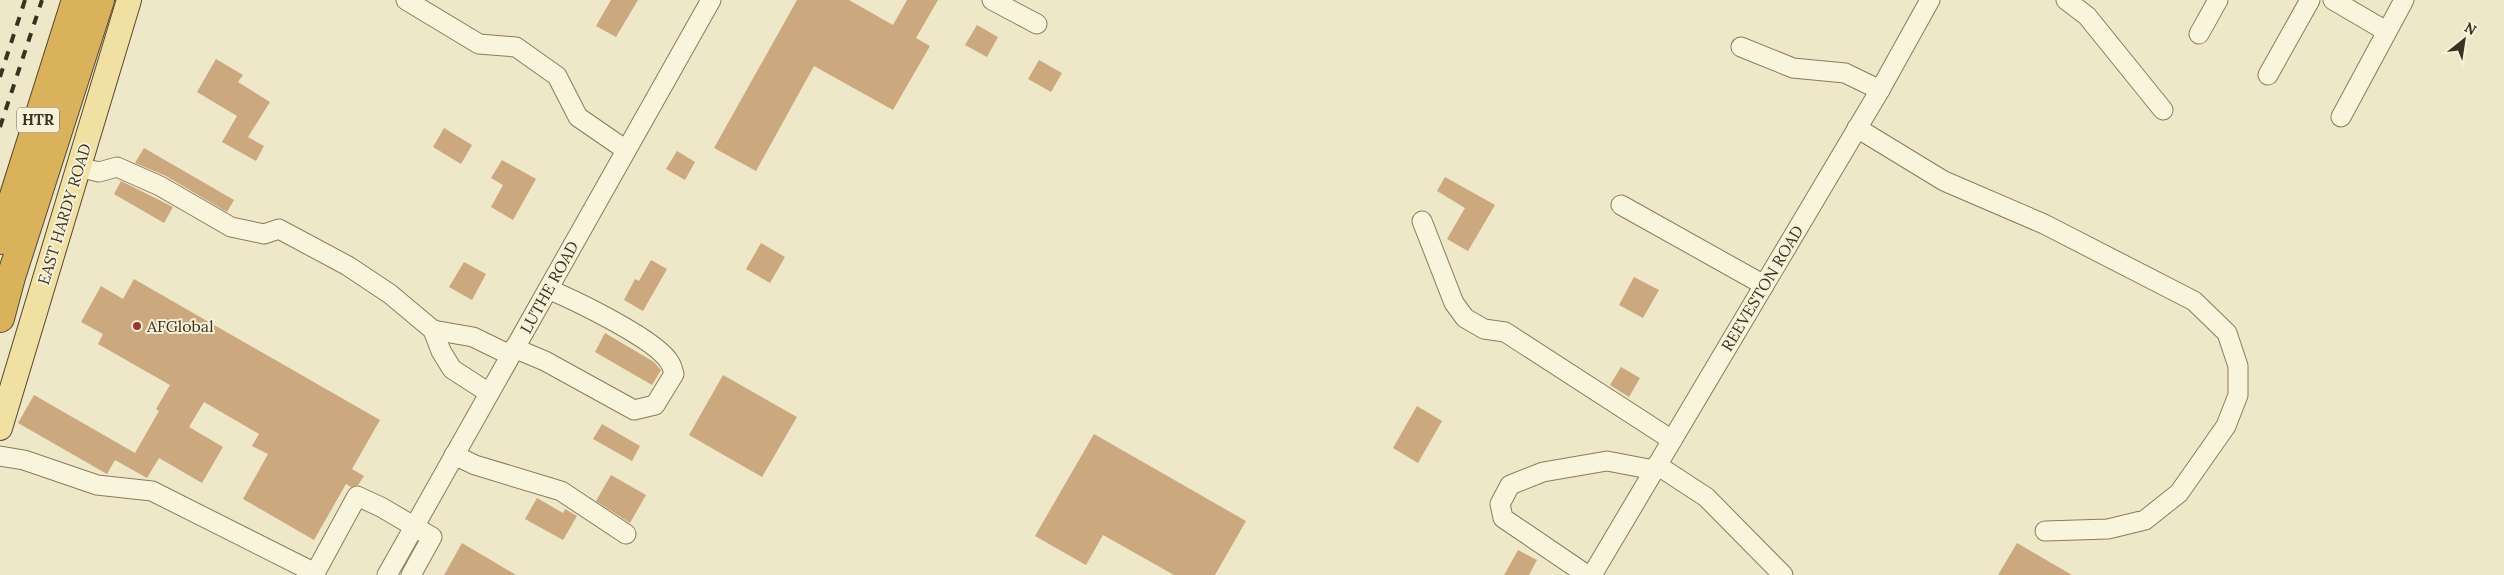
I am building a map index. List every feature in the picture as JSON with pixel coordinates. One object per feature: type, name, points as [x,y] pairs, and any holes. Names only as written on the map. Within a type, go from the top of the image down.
[{"type":"highway","name":"HTR","points":[[0,240],[76,0]]},
{"type":"highway","points":[[0,318],[14,268],[100,0]]},
{"type":"main road","name":"EAST HARDY ROAD","points":[[0,428],[128,0]]},
{"type":"street","points":[[406,0],[479,44],[516,47],[558,76],[578,117],[626,150]]},
{"type":"street","name":"LUTHE ROAD","points":[[387,575],[711,0]]},
{"type":"street","points":[[992,0],[1037,24]]},
{"type":"street","name":"REEVESTON ROAD","points":[[1592,575],[1880,90],[1930,0]]},
{"type":"street","points":[[2066,0],[2087,16],[2163,110]]},
{"type":"street","points":[[2199,34],[2218,0]]},
{"type":"street","points":[[2268,75],[2310,0]]},
{"type":"street","points":[[2333,0],[2386,31]]},
{"type":"street","points":[[2341,117],[2404,0]]},
{"type":"street","points":[[1741,47],[1793,68],[1845,73],[1880,90]]},
{"type":"street","points":[[1857,128],[1944,181],[2044,224],[2194,302],[2227,333],[2238,366],[2238,395],[2226,426],[2179,493],[2145,520],[2108,529],[2045,530]]},
{"type":"street","points":[[78,167],[99,172],[117,167],[160,186],[231,227],[264,234],[279,230],[348,266],[390,294],[433,330],[441,351],[452,369],[489,393]]},
{"type":"street","points":[[1621,206],[1764,286]]},
{"type":"street","points":[[1422,221],[1454,303],[1465,318],[1484,329],[1505,332],[1672,440]]},
{"type":"street","points":[[433,330],[473,337],[512,352],[545,361],[634,410],[655,405],[674,374],[670,362],[650,344],[576,301],[548,289]]},
{"type":"street","points":[[454,455],[475,465],[561,491],[626,534]]},
{"type":"street","points":[[0,456],[24,460],[97,485],[152,491],[314,574],[357,496],[432,537],[411,575]]},
{"type":"street","points":[[1587,575],[1503,518],[1500,504],[1510,486],[1543,472],[1607,461],[1655,468],[1706,497],[1783,575]]},
{"type":"building","points":[[611,0],[638,0],[616,37],[596,26]]},
{"type":"building","points":[[797,0],[849,0],[893,25],[907,0],[938,0],[916,38],[930,46],[893,110],[814,66],[756,171],[714,148]]},
{"type":"building","points":[[977,25],[998,37],[987,57],[965,45]]},
{"type":"building","points":[[216,59],[243,75],[238,82],[270,102],[248,137],[264,146],[256,161],[222,142],[237,116],[197,92]]},
{"type":"building","points":[[1039,60],[1062,73],[1051,92],[1028,79]]},
{"type":"building","points":[[444,128],[472,145],[461,164],[433,147]]},
{"type":"building","points":[[144,148],[234,200],[227,212],[166,176],[135,163]]},
{"type":"building","points":[[677,151],[695,162],[685,180],[666,169]]},
{"type":"building","points":[[502,160],[536,179],[513,220],[491,207],[503,185],[491,178]]},
{"type":"building","points":[[1445,177],[1495,205],[1468,251],[1447,239],[1465,208],[1437,191]]},
{"type":"building","points":[[121,181],[173,207],[164,223],[114,194]]},
{"type":"building","points":[[761,243],[785,257],[770,283],[746,269]]},
{"type":"building","points":[[651,260],[667,269],[643,311],[624,300],[635,279],[639,281]]},
{"type":"building","points":[[464,262],[486,274],[472,300],[449,287]]},
{"type":"building","points":[[1634,277],[1659,290],[1643,318],[1619,305]]},
{"type":"building","points":[[134,279],[380,420],[352,469],[364,476],[358,485],[351,487],[346,484],[314,540],[243,499],[268,454],[252,446],[259,434],[204,402],[189,427],[223,447],[202,483],[159,458],[147,478],[115,460],[107,474],[18,423],[34,395],[135,453],[159,411],[156,409],[170,385],[98,344],[103,334],[81,322],[101,286],[123,299]]},
{"type":"building","points":[[605,333],[654,362],[661,370],[652,385],[595,352]]},
{"type":"building","points":[[1621,367],[1640,378],[1629,397],[1610,385]]},
{"type":"building","points":[[723,375],[797,417],[762,477],[689,435]]},
{"type":"building","points":[[1417,406],[1442,421],[1418,463],[1393,448]]},
{"type":"building","points":[[602,424],[640,446],[632,461],[593,439]]},
{"type":"building","points":[[1094,434],[1246,521],[1215,575],[1174,575],[1103,535],[1086,565],[1035,536]]},
{"type":"building","points":[[611,475],[646,495],[630,523],[596,501]]},
{"type":"building","points":[[537,498],[563,513],[565,509],[577,516],[563,540],[525,519]]},
{"type":"building","points":[[462,543],[516,575],[444,575]]},
{"type":"building","points":[[2017,543],[2072,575],[1998,575]]},
{"type":"building","points":[[1518,550],[1537,560],[1529,575],[1504,575]]},
{"type":"railway","points":[[0,77],[25,0]]},
{"type":"railway","points":[[0,127],[42,0]]},
{"type":"place","name":"AFGlobal","points":[[137,326]]}]
